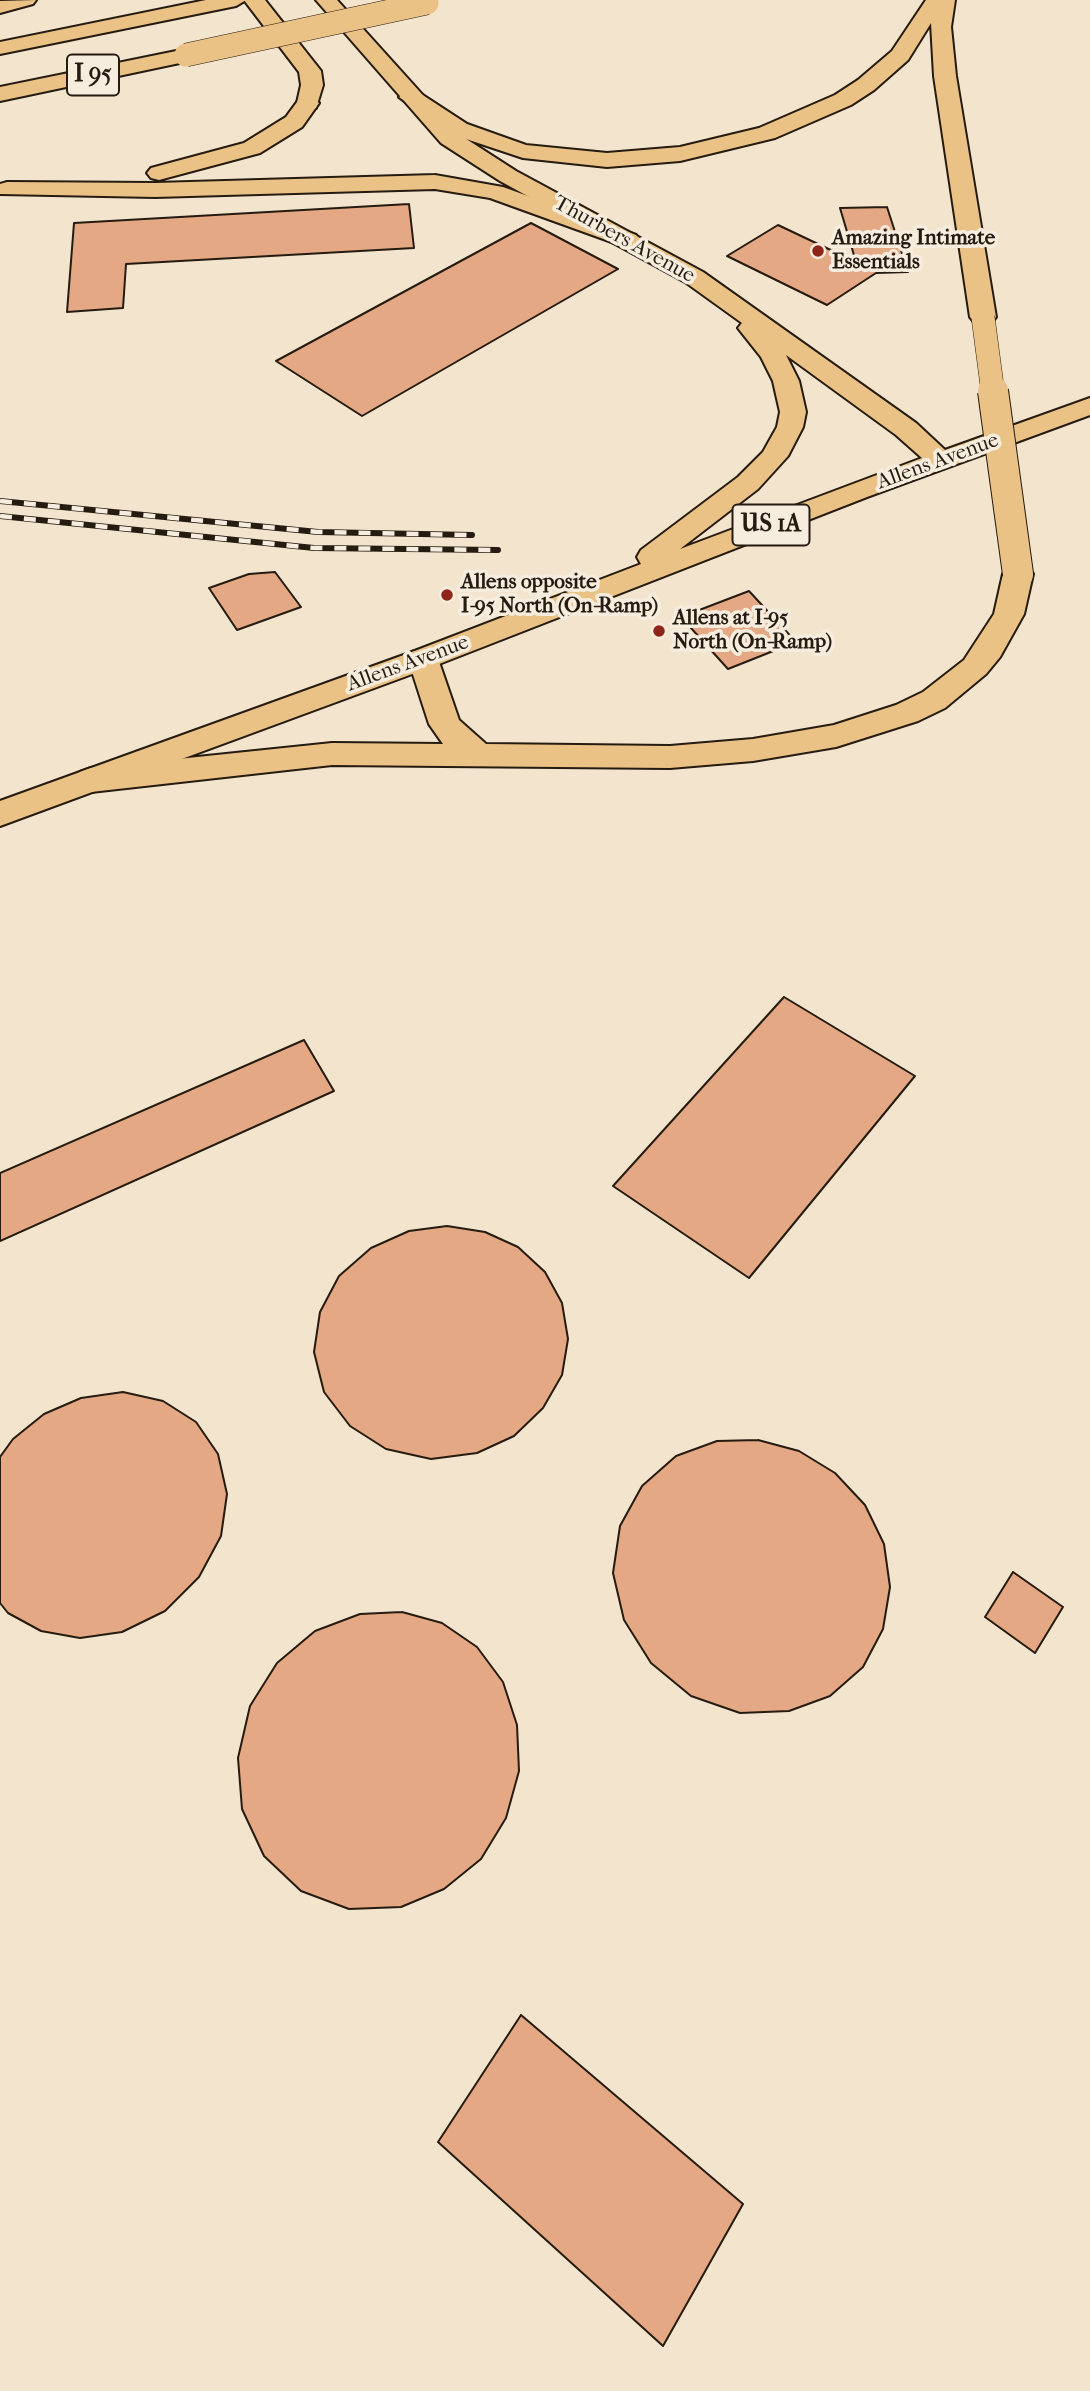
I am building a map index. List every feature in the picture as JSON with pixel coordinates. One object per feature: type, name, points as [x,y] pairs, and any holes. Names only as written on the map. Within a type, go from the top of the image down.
[{"type":"main road","points":[[0,7],[26,0]]},
{"type":"main road","name":"I 95","points":[[0,48],[236,0]]},
{"type":"main road","points":[[3,190],[137,177],[230,156],[283,131],[308,103],[312,85],[310,71],[254,0]]},
{"type":"main road","name":"Thurbers Avenue","points":[[326,0],[449,138],[727,299],[906,429],[941,461]]},
{"type":"main road","points":[[410,97],[460,130],[523,150],[607,160],[680,154],[766,133],[843,100],[866,85],[900,55],[936,0]]},
{"type":"main road","points":[[91,780],[332,754],[637,757],[713,754],[794,744],[873,726],[934,700],[975,667],[989,650],[1009,614],[1018,574],[983,317],[945,76],[941,27],[945,0]]},
{"type":"main road","name":"I 95","points":[[0,94],[434,1]]},
{"type":"main road","points":[[3,190],[155,190],[435,182],[495,192],[628,240]]},
{"type":"main road","points":[[601,592],[748,483],[774,456],[790,427],[790,397],[780,368],[727,299]]},
{"type":"main road","name":"Allens Avenue","points":[[0,814],[423,659],[1090,406]]},
{"type":"main road","points":[[423,659],[445,724],[456,738],[480,755]]},
{"type":"building","points":[[409,204],[414,248],[126,264],[123,308],[67,312],[74,223]]},
{"type":"building","name":"Amazing Intimate Essentials","points":[[887,207],[908,272],[876,273],[827,305],[727,256],[778,225],[856,262],[840,208]]},
{"type":"building","points":[[531,223],[618,269],[362,416],[276,361]]},
{"type":"building","points":[[275,572],[301,607],[237,630],[209,588],[249,574]]},
{"type":"building","points":[[749,591],[796,642],[728,669],[681,617]]},
{"type":"building","points":[[784,997],[915,1076],[749,1278],[613,1186]]},
{"type":"building","points":[[304,1040],[334,1091],[0,1241],[0,1173]]},
{"type":"building","points":[[447,1226],[485,1232],[518,1247],[545,1272],[562,1303],[568,1339],[562,1375],[543,1408],[514,1436],[477,1453],[431,1459],[386,1449],[350,1426],[324,1392],[314,1352],[320,1312],[339,1276],[371,1248],[409,1231]]},
{"type":"building","points":[[123,1392],[163,1401],[196,1422],[218,1454],[227,1494],[221,1536],[199,1577],[165,1611],[122,1632],[80,1638],[41,1631],[8,1613],[0,1603],[0,1457],[13,1439],[44,1414],[81,1398]]},
{"type":"building","points":[[758,1440],[799,1451],[835,1473],[865,1505],[884,1544],[890,1587],[883,1629],[863,1667],[830,1696],[789,1711],[740,1713],[691,1696],[651,1663],[624,1620],[613,1573],[620,1526],[642,1486],[676,1456],[717,1441]]},
{"type":"building","points":[[1013,1572],[1063,1607],[1035,1653],[985,1617]]},
{"type":"building","points":[[402,1612],[442,1623],[477,1647],[503,1682],[517,1725],[519,1771],[506,1818],[481,1859],[444,1889],[401,1907],[349,1909],[301,1891],[264,1856],[242,1809],[238,1758],[250,1706],[277,1663],[315,1631],[360,1614]]},
{"type":"building","points":[[521,2015],[743,2204],[663,2346],[438,2142]]},
{"type":"railway","points":[[0,501],[318,532],[472,535]]},
{"type":"railway","points":[[0,516],[314,548],[498,550]]},
{"type":"place","name":"Amazing Intimate Essentials","points":[[818,251]]},
{"type":"place","name":"Allens opposite I-95 North (On-Ramp)","points":[[447,595]]},
{"type":"place","name":"Allens at I-95 North (On-Ramp)","points":[[659,631]]}]
